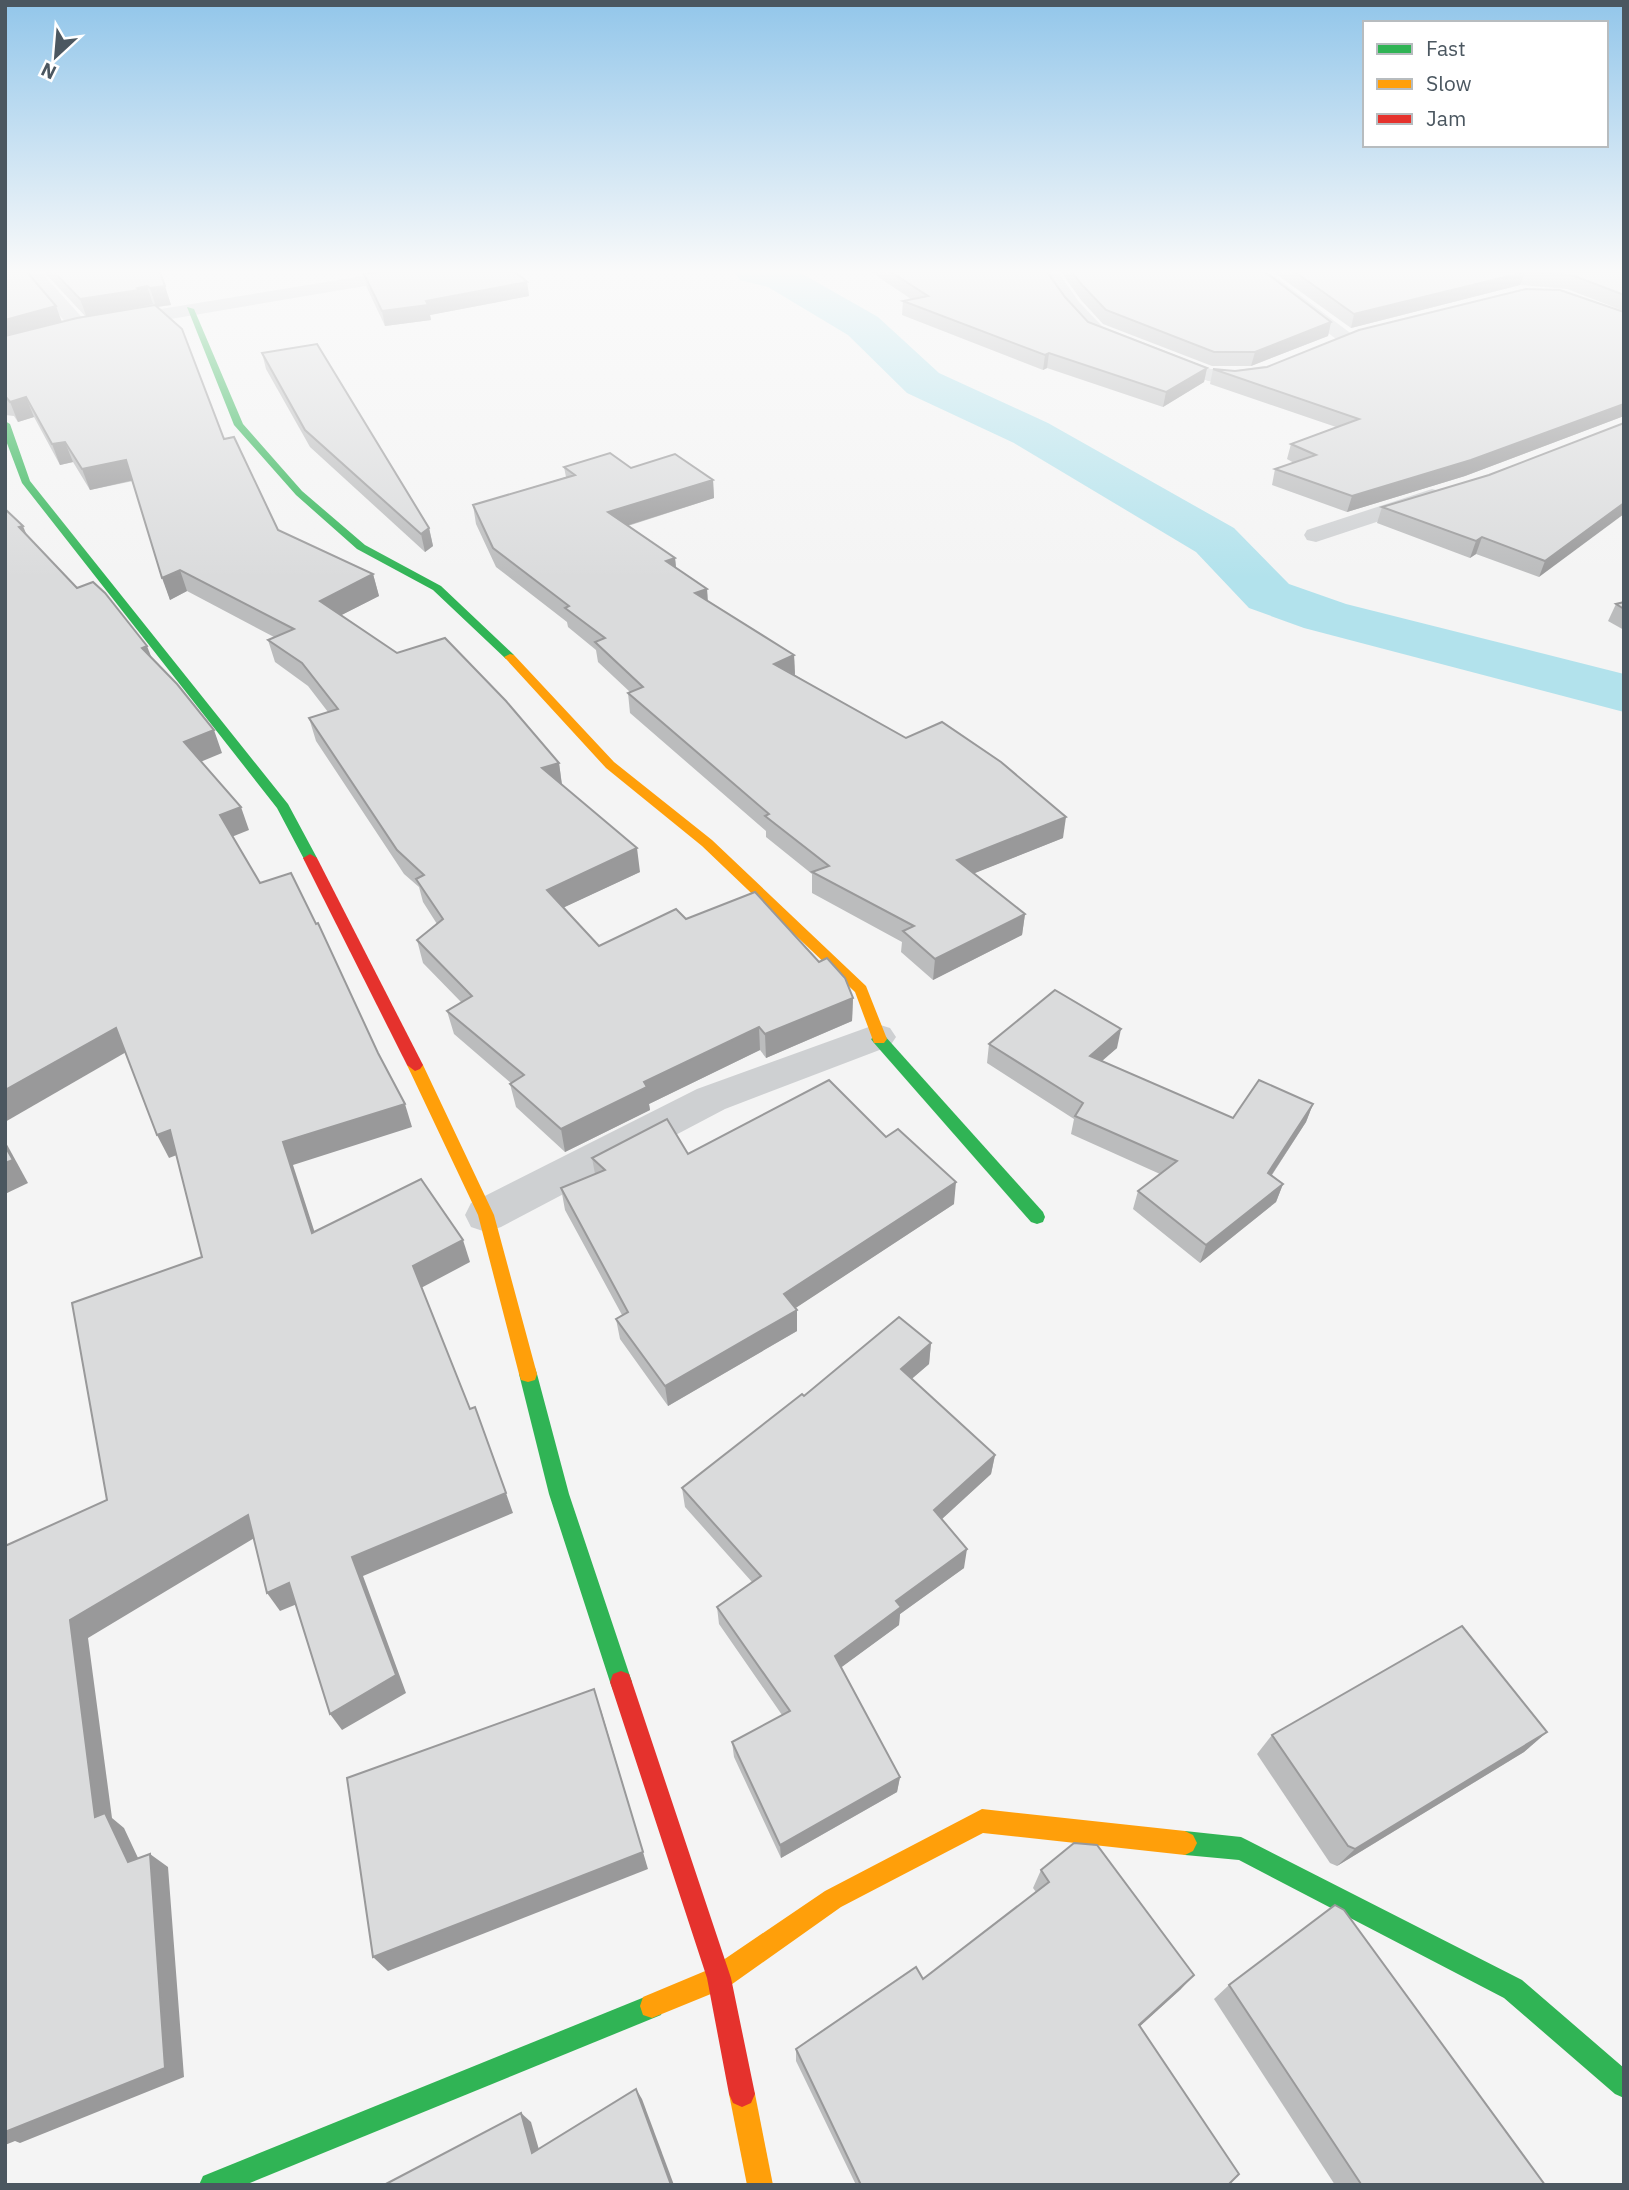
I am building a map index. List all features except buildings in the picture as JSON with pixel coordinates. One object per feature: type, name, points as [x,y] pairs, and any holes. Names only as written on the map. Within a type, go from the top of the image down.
[{"type":"street","points":[[218,374],[239,425],[299,493],[361,547],[437,588],[512,659],[610,765],[707,843],[860,990],[877,1037],[1037,1217]]},
{"type":"street","points":[[1206,374],[1232,377],[1258,374]]},
{"type":"street","points":[[5,424],[25,481],[283,807],[380,992],[486,1215],[559,1494],[719,1978],[760,2185]]},
{"type":"street","points":[[1316,535],[1450,491]]},
{"type":"street","points":[[486,1215],[711,1099],[877,1037]]},
{"type":"street","points":[[212,2185],[719,1978],[833,1899],[982,1821],[1241,1849],[1513,1989],[1624,2085]]},
{"type":"waterway","points":[[914,374],[923,383],[1031,433],[1215,540],[1269,596],[1325,616],[1624,693]]},
{"type":"traffic: fast","points":[[218,374],[239,425],[299,493],[361,547],[437,588],[510,657]]},
{"type":"traffic: fast","points":[[5,424],[25,481],[283,807],[310,858]]},
{"type":"traffic: fast","points":[[879,1039],[1037,1217]]},
{"type":"traffic: fast","points":[[528,1374],[559,1494],[621,1682]]},
{"type":"traffic: fast","points":[[1185,1843],[1241,1849],[1513,1989],[1624,2085]]},
{"type":"traffic: fast","points":[[212,2185],[652,2006]]},
{"type":"traffic: slow","points":[[510,657],[610,765],[707,843],[861,990],[879,1039]]},
{"type":"traffic: slow","points":[[415,1065],[486,1215],[528,1374]]},
{"type":"traffic: slow","points":[[652,2006],[719,1978],[833,1899],[982,1821],[1185,1843]]},
{"type":"traffic: slow","points":[[742,2094],[760,2185]]},
{"type":"traffic: jam","points":[[310,858],[415,1065]]},
{"type":"traffic: jam","points":[[621,1682],[719,1978],[742,2094]]}]
